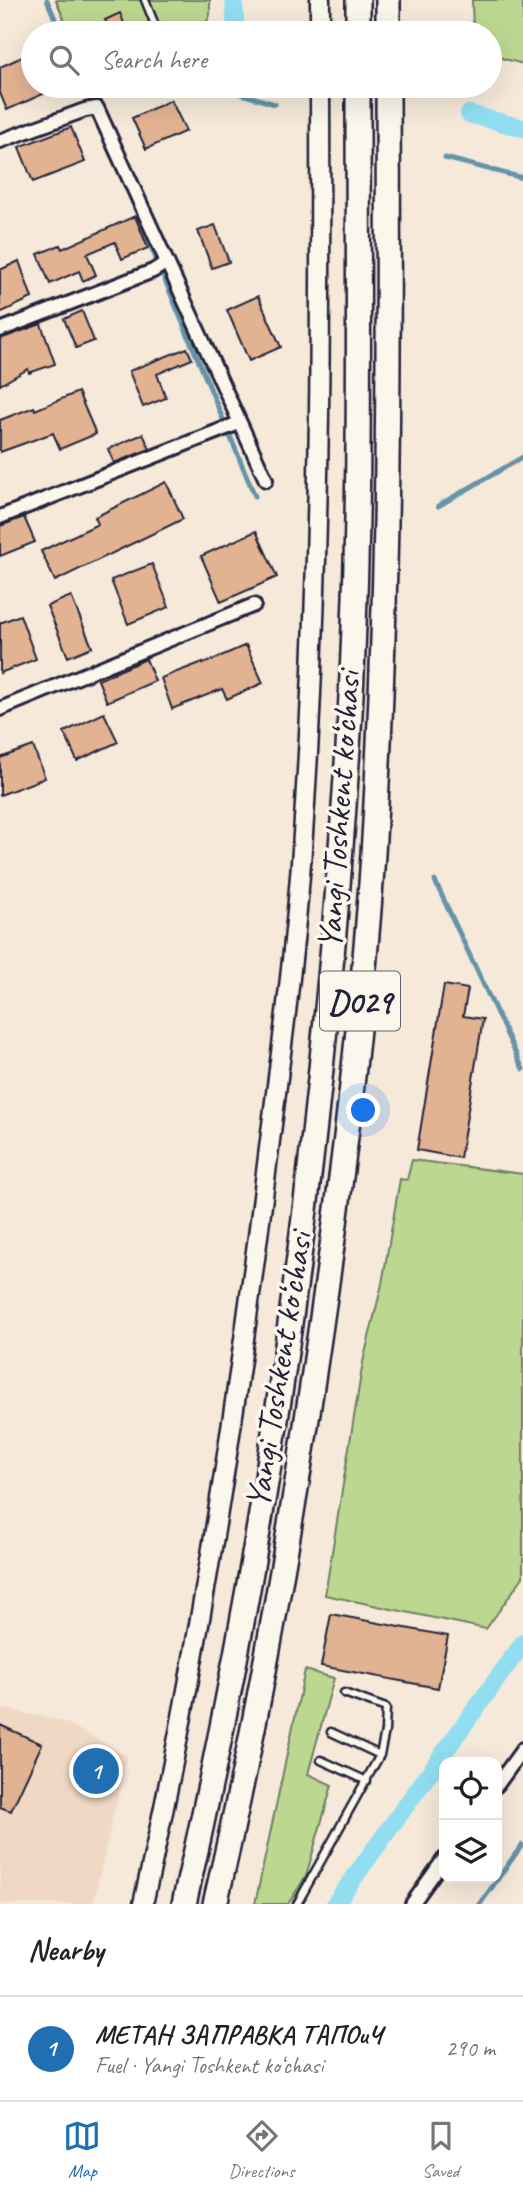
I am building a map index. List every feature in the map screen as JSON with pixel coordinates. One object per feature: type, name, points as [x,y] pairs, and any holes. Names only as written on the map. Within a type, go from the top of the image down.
[{"type":"highway","points":[[358,0],[358,21]]},
{"type":"highway","points":[[388,0],[388,21]]},
{"type":"highway","name":"Yangi Toshkent ko‘chasi","points":[[184,1904],[224,1719],[264,1495],[321,1065],[348,750],[353,648],[358,495],[358,98]]},
{"type":"highway","name":"Yangi Toshkent ko‘chasi","points":[[215,1904],[254,1723],[292,1510],[333,1241],[354,1073],[376,808],[384,630],[389,341],[388,98]]},
{"type":"main road","points":[[320,0],[320,21]]},
{"type":"main road","points":[[143,1904],[180,1733],[219,1514],[251,1296],[302,853],[314,630],[321,408],[320,98]]},
{"type":"street","points":[[0,141],[91,109],[167,262],[266,480]]},
{"type":"street","points":[[0,330],[153,271],[167,262]]},
{"type":"street","points":[[0,517],[239,423]]},
{"type":"street","points":[[0,709],[254,605]]},
{"type":"street","points":[[502,1778],[523,1749]]},
{"type":"street","points":[[412,1904],[439,1866]]},
{"type":"lane","points":[[145,0],[153,21]]},
{"type":"lane","points":[[297,1904],[380,1755],[386,1708],[344,1693]]},
{"type":"lane","points":[[331,1732],[380,1755]]},
{"type":"lane","points":[[321,1760],[367,1781]]},
{"type":"shaded area","points":[[0,1708],[65,1722],[127,1756],[93,1904],[0,1904]]},
{"type":"green space","points":[[56,0],[210,0],[210,15],[207,21],[65,21]]},
{"type":"green space","points":[[472,0],[523,0],[523,64],[502,58],[502,21],[473,21]]},
{"type":"green space","points":[[412,1160],[523,1174],[523,1577],[486,1629],[325,1595],[363,1362],[382,1284],[400,1179],[407,1180]]},
{"type":"green space","points":[[305,1670],[334,1678],[308,1774],[332,1785],[306,1876],[288,1904],[255,1904]]},
{"type":"building","points":[[120,13],[123,21],[106,21]]},
{"type":"building","points":[[21,57],[21,98],[34,98],[7,110],[0,93],[0,67]]},
{"type":"building","points":[[171,100],[186,131],[146,149],[132,118]]},
{"type":"building","points":[[71,127],[85,162],[33,182],[19,147]]},
{"type":"building","points":[[135,216],[148,248],[122,259],[115,242],[87,254],[96,275],[83,281],[79,271],[50,284],[38,254],[60,245],[62,249]]},
{"type":"building","points":[[215,225],[229,262],[212,268],[198,231]]},
{"type":"building","points":[[19,261],[32,298],[0,313],[0,270]]},
{"type":"building","points":[[258,296],[281,347],[249,361],[227,310]]},
{"type":"building","points":[[82,311],[94,341],[76,348],[64,319]]},
{"type":"building","points":[[41,324],[55,364],[29,373],[28,369],[0,385],[0,339]]},
{"type":"building","points":[[187,348],[192,359],[157,374],[166,398],[143,407],[129,371]]},
{"type":"building","points":[[78,392],[96,434],[60,449],[53,433],[0,452],[0,420],[34,407],[35,410]]},
{"type":"building","points":[[143,434],[150,449],[114,463],[108,449]]},
{"type":"building","points":[[166,482],[183,519],[55,581],[41,551],[98,524],[95,517]]},
{"type":"building","points":[[24,517],[35,542],[0,556],[0,526]]},
{"type":"building","points":[[256,531],[277,577],[221,602],[201,556]]},
{"type":"building","points":[[152,564],[169,607],[128,624],[111,580]]},
{"type":"building","points":[[71,596],[92,647],[68,657],[47,606]]},
{"type":"building","points":[[20,615],[36,659],[0,673],[0,623]]},
{"type":"building","points":[[246,645],[263,683],[227,699],[222,689],[172,709],[161,678],[203,664]]},
{"type":"building","points":[[146,659],[155,681],[107,702],[98,680]]},
{"type":"building","points":[[104,713],[118,742],[77,761],[64,732]]},
{"type":"building","points":[[33,746],[45,778],[0,795],[0,758]]},
{"type":"building","points":[[444,985],[468,989],[463,1016],[483,1019],[460,1158],[417,1150]]},
{"type":"building","points":[[331,1614],[448,1636],[438,1688],[321,1666]]},
{"type":"building","points":[[0,1725],[42,1744],[11,1811],[0,1807]]},
{"type":"waterway","points":[[47,0],[56,21]]},
{"type":"waterway","points":[[234,0],[235,21]]},
{"type":"waterway","points":[[89,98],[94,109]]},
{"type":"waterway","points":[[255,98],[275,104]]},
{"type":"waterway","points":[[469,114],[523,128]]},
{"type":"waterway","points":[[445,158],[523,178]]},
{"type":"waterway","points":[[127,189],[255,496]]},
{"type":"waterway","points":[[438,506],[523,457]]},
{"type":"waterway","points":[[435,881],[523,1069]]},
{"type":"waterway","points":[[335,1904],[523,1643]]},
{"type":"waterway","points":[[480,1904],[522,1845]]},
{"type":"place","name":"МЕТАН ЗАПРАВКА ТАПОиЧ","points":[[96,1771]]}]
